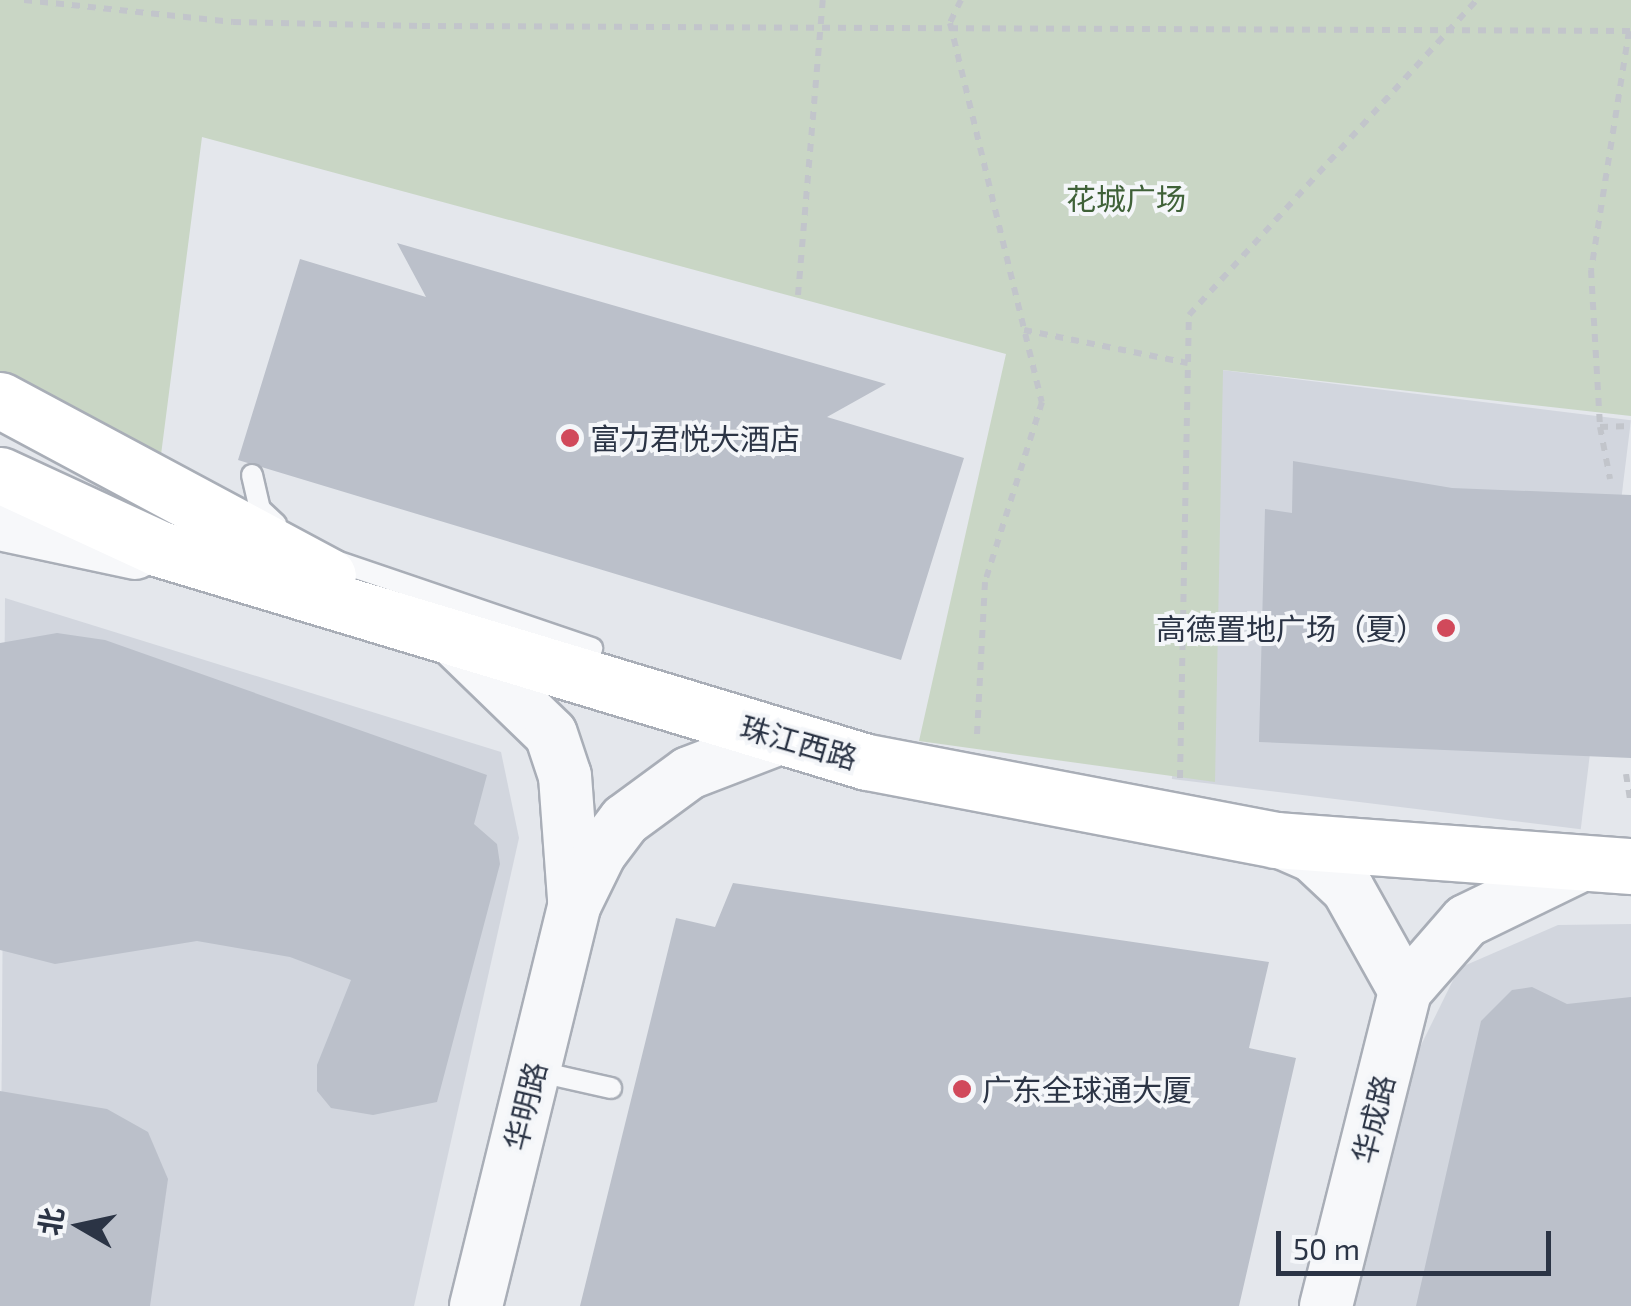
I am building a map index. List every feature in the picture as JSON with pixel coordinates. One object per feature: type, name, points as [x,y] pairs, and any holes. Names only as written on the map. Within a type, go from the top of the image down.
[{"type":"main road","points":[[0,400],[458,644]]},
{"type":"main road","name":"珠江西路","points":[[0,474],[160,549],[280,588],[783,738],[1018,797],[1276,840],[1576,868],[1631,866]]},
{"type":"street","points":[[0,524],[280,588]]},
{"type":"street","points":[[458,644],[551,734],[566,776],[574,906]]},
{"type":"street","points":[[574,906],[600,853],[655,794],[783,738]]},
{"type":"street","points":[[1276,840],[1313,856],[1348,889],[1406,991],[1466,921],[1576,868]]},
{"type":"street","name":"华明路","points":[[476,1306],[574,906]]},
{"type":"street","name":"华成路","points":[[1326,1306],[1406,991]]},
{"type":"lane","points":[[252,475],[260,509],[333,560],[592,648]]},
{"type":"lane","points":[[534,1070],[611,1088]]},
{"type":"path","points":[[24,0],[233,22],[950,22],[1630,31],[1591,270],[1600,427],[1610,479]]},
{"type":"path","points":[[798,294],[823,0]]},
{"type":"path","points":[[961,0],[950,22],[1042,402],[986,582],[977,736]]},
{"type":"path","points":[[1180,779],[1189,315],[1476,0]]},
{"type":"path","points":[[1024,330],[1188,363]]},
{"type":"path","points":[[1600,427],[1631,426]]},
{"type":"path","points":[[1626,774],[1631,804]]},
{"type":"shaded area","points":[[1222,370],[1631,420],[1581,829],[1172,779]]},
{"type":"shaded area","points":[[5,598],[501,752],[519,838],[414,1306],[0,1306]]},
{"type":"shaded area","points":[[1631,924],[1631,1306],[1343,1306],[1394,1100],[1459,968],[1558,925]]},
{"type":"green space","name":"花城广场","points":[[0,0],[1631,0],[1631,416],[1223,370],[1215,782],[919,741],[1006,354],[202,137],[158,478],[0,409]]},
{"type":"building","name":"富力君悦大酒店","points":[[397,243],[886,384],[827,417],[964,458],[901,660],[238,460],[300,259],[426,297]]},
{"type":"building","name":"高德置地广场（夏）","points":[[1293,461],[1452,488],[1631,495],[1631,758],[1259,742],[1265,509],[1292,513]]},
{"type":"building","points":[[57,633],[105,640],[487,775],[474,824],[497,844],[500,864],[437,1102],[373,1115],[331,1108],[317,1091],[317,1065],[351,980],[290,957],[197,941],[55,964],[0,950],[0,643]]},
{"type":"building","name":"广东全球通大厦","points":[[733,883],[1269,962],[1249,1048],[1296,1058],[1239,1306],[580,1306],[676,918],[715,927]]},
{"type":"building","points":[[1532,987],[1567,1004],[1631,997],[1631,1306],[1416,1306],[1481,1021],[1512,990]]},
{"type":"building","points":[[0,1091],[107,1109],[148,1132],[168,1179],[150,1306],[0,1306]]},
{"type":"place","name":"富力君悦大酒店","points":[[570,438]]},
{"type":"place","name":"高德置地广场（夏）","points":[[1446,628]]},
{"type":"place","name":"广东全球通大厦","points":[[962,1089]]}]
